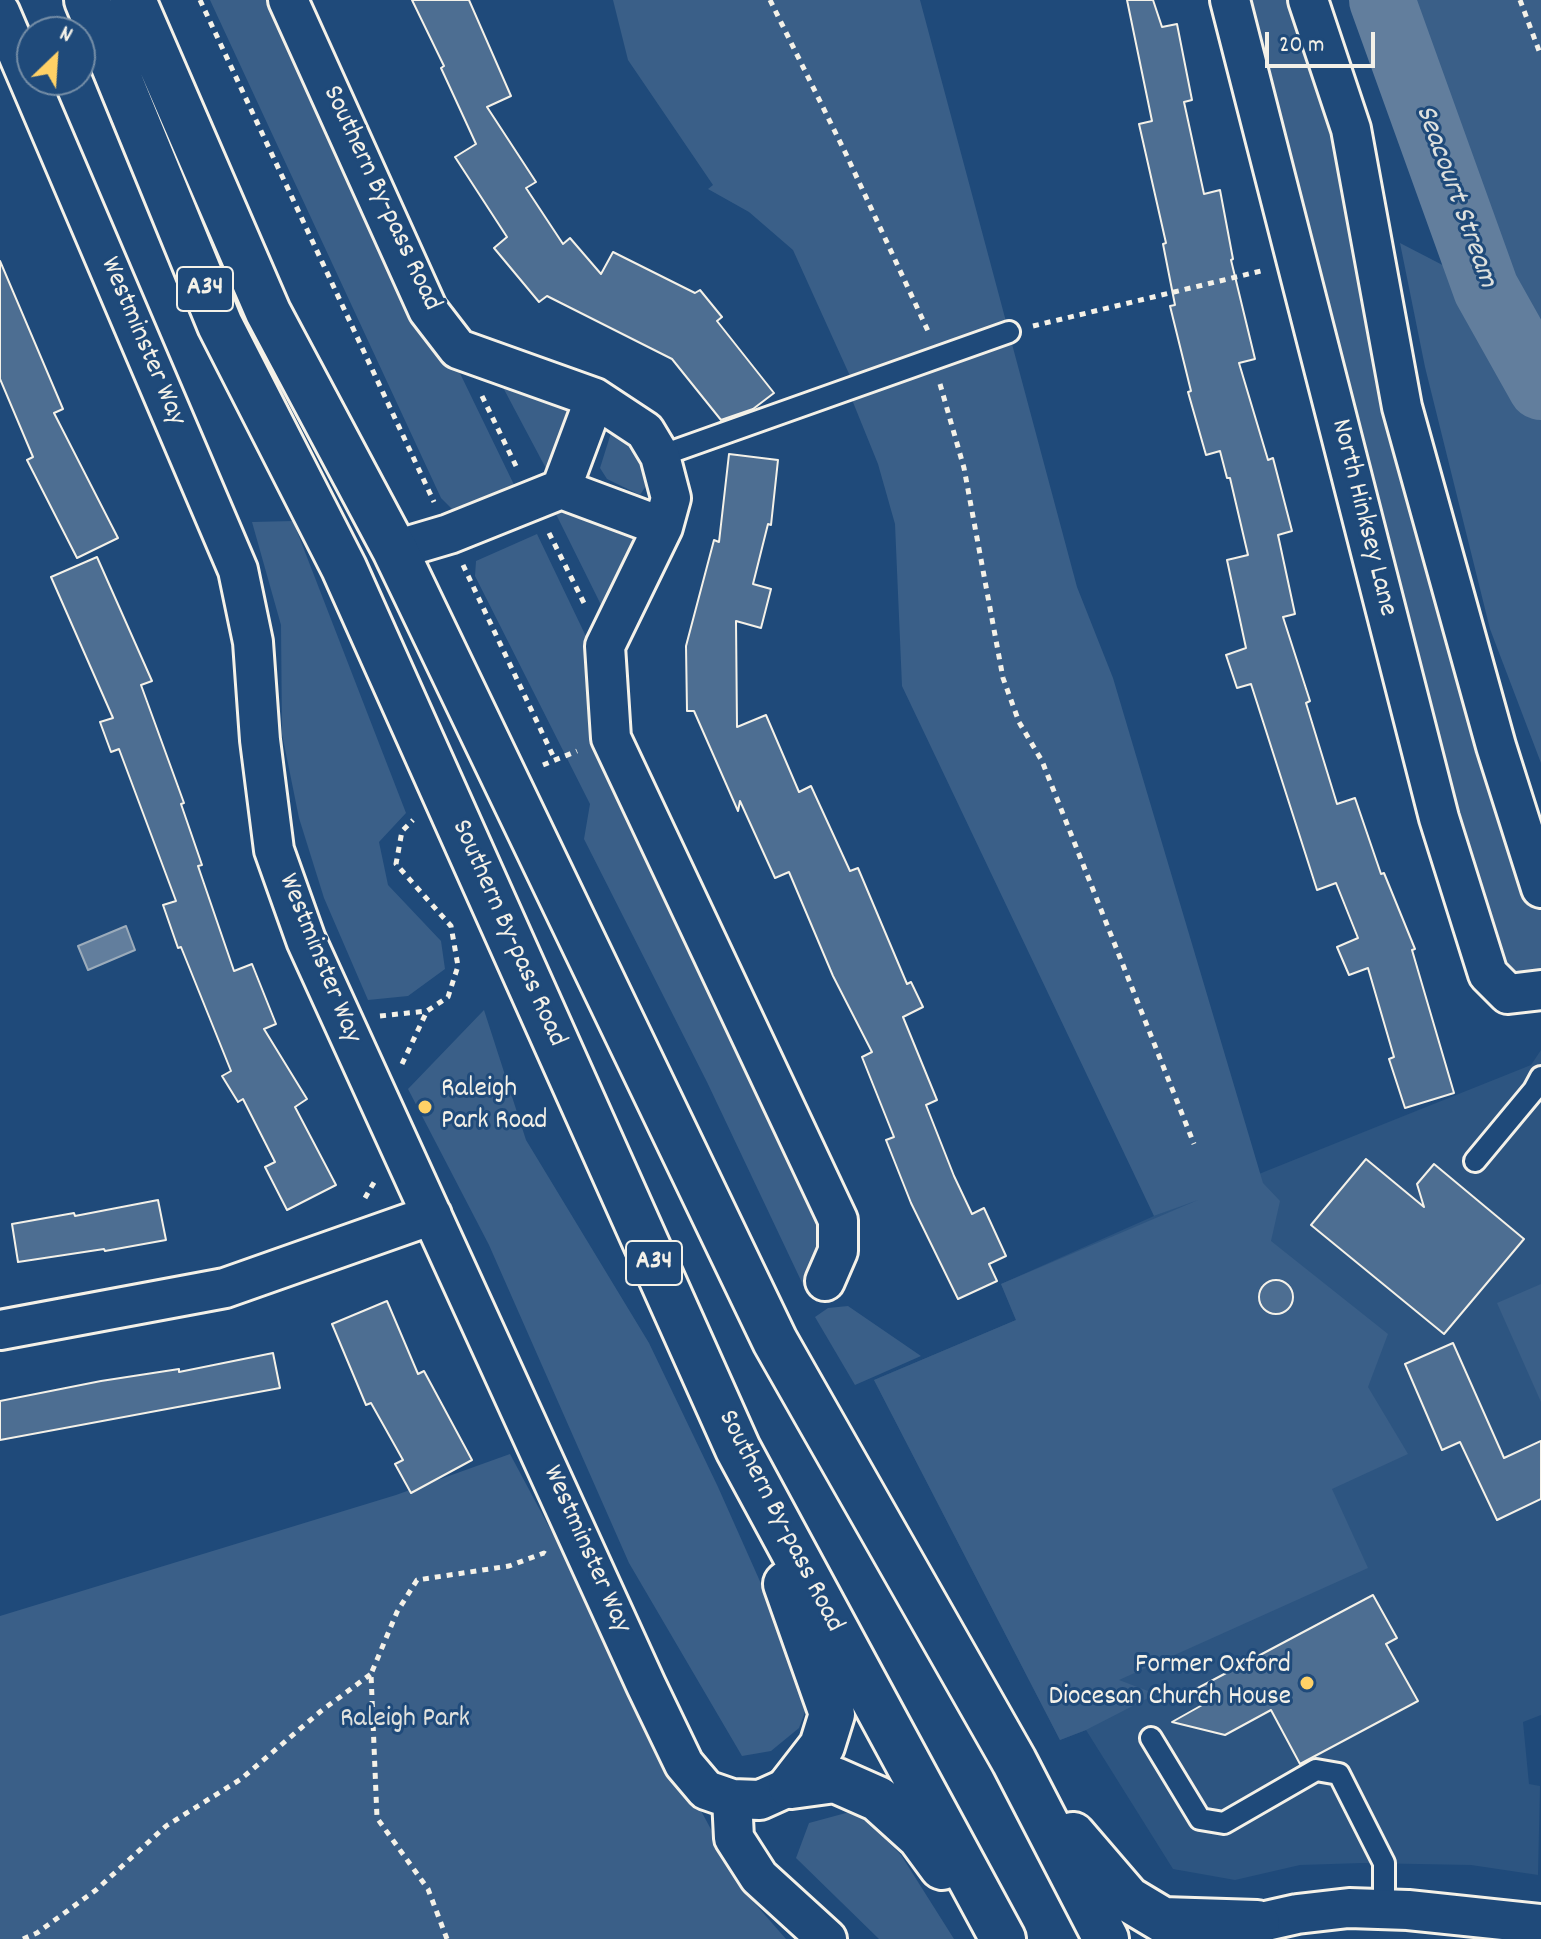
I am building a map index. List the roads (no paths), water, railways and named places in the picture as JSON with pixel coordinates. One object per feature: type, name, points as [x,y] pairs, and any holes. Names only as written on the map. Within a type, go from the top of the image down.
[{"type":"highway","name":"Southern By-pass Road","points":[[87,0],[220,325],[344,568],[738,1449],[1003,1939]]},
{"type":"highway","name":"A34","points":[[133,0],[268,312],[395,550],[775,1341],[1014,1761],[1106,1939]]},
{"type":"highway","points":[[738,1449],[832,1714],[822,1746],[791,1786]]},
{"type":"highway","points":[[1014,1761],[1095,1864],[1128,1899],[1163,1920],[1242,1931]]},
{"type":"highway","points":[[791,1786],[835,1780],[878,1799],[920,1837],[995,1939]]},
{"type":"street","name":"Southern By-pass Road","points":[[288,0],[428,310],[458,349],[595,398],[645,431],[660,456],[671,498],[663,527],[605,646],[611,738],[838,1220],[838,1251],[825,1281]]},
{"type":"street","name":"North Hinksey Lane","points":[[1230,0],[1439,818],[1488,974],[1508,994],[1541,990]]},
{"type":"street","points":[[1308,0],[1351,129],[1402,407],[1496,746],[1541,888]]},
{"type":"street","name":"Westminster Way","points":[[0,12],[238,570],[253,642],[260,740],[274,850],[306,940],[684,1764],[706,1790],[732,1799]]},
{"type":"street","points":[[561,489],[595,398]]},
{"type":"street","points":[[395,550],[449,534],[561,489],[663,527]]},
{"type":"street","points":[[0,1330],[225,1288],[432,1215]]},
{"type":"street","points":[[791,1786],[760,1800],[732,1799],[734,1838],[759,1877],[827,1939]]},
{"type":"street","points":[[1242,1931],[1297,1914],[1349,1908],[1541,1924]]},
{"type":"lane","points":[[660,456],[1009,332]]},
{"type":"lane","points":[[1475,1161],[1534,1090],[1541,1077]]},
{"type":"lane","points":[[1151,1738],[1200,1819],[1224,1823],[1316,1770],[1339,1774],[1384,1863],[1384,1910]]},
{"type":"waterway","name":"Seacourt Stream","points":[[1382,0],[1486,289],[1541,387]]},
{"type":"place","name":"Raleigh Park Road","points":[[425,1107]]},
{"type":"place","name":"Former Oxford Diocesan Church House","points":[[1307,1683]]},
{"type":"park label","name":"Raleigh Park","points":[[405,1721]]}]
